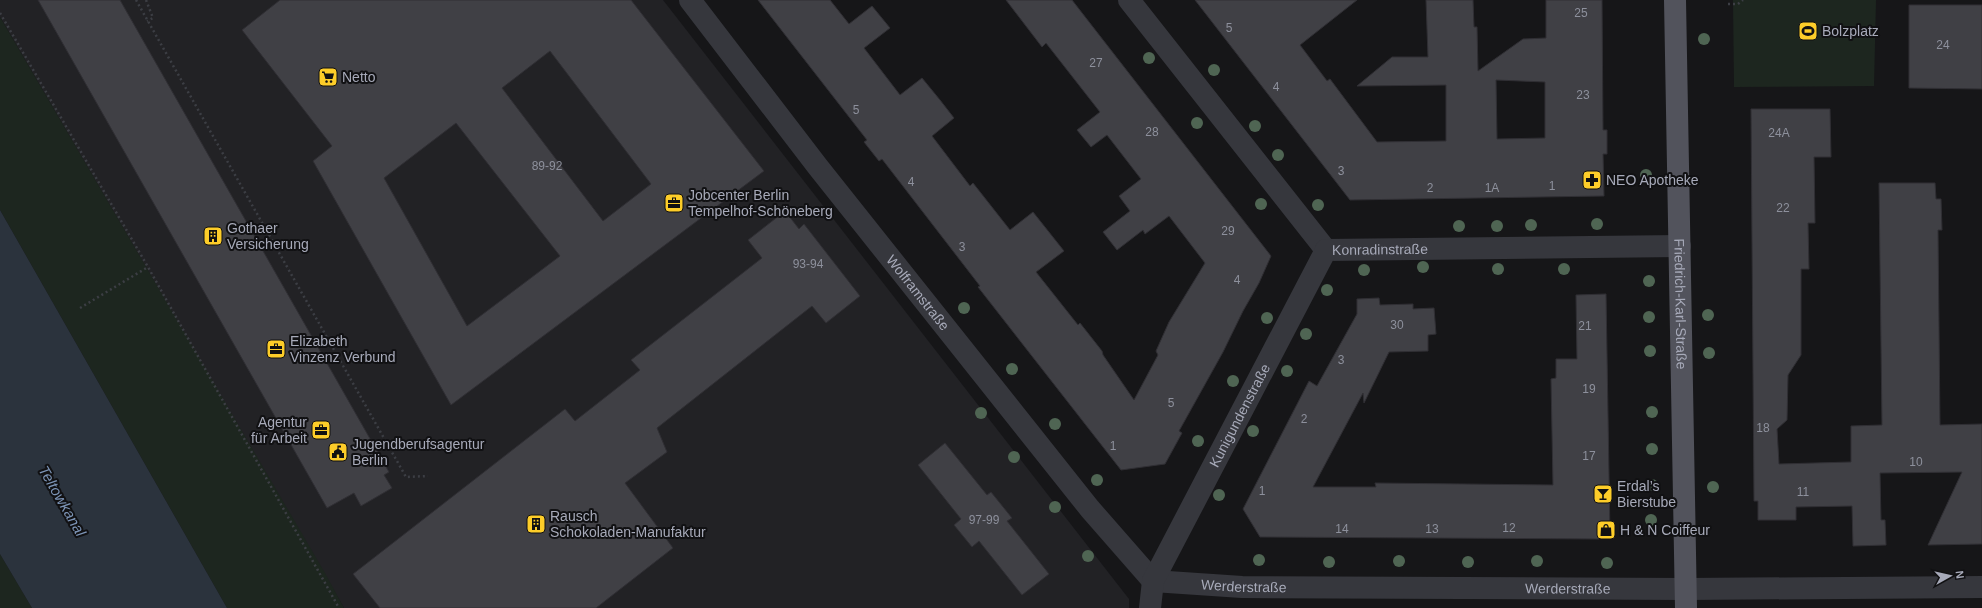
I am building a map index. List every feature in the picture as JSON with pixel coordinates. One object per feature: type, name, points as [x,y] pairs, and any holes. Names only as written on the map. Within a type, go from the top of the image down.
[{"type":"main road","name":"Friedrich-Karl-Straße","points":[[1675,0],[1686,598]]},
{"type":"street","name":"Wolframstraße","points":[[690,0],[818,167],[1090,509],[1153,580]]},
{"type":"street","name":"Konradinstraße","points":[[1129,0],[1326,250],[1680,246]]},
{"type":"street","name":"Kunigundenstraße","points":[[1153,580],[1326,250]]},
{"type":"street","name":"Werderstraße","points":[[1153,580],[1242,587],[1686,598],[1982,587]]},
{"type":"street","points":[[1150,608],[1153,580]]},
{"type":"path","points":[[136,0],[406,477],[428,476]]},
{"type":"path","points":[[146,0],[153,18],[147,21]]},
{"type":"path","points":[[1728,4],[1738,4],[1743,0]]},
{"type":"path","points":[[0,12],[148,267],[339,608]]},
{"type":"path","points":[[80,308],[148,267]]},
{"type":"shaded area","points":[[0,0],[663,0],[1129,599],[1129,608],[344,608],[0,17]]},
{"type":"shaded area","points":[[1733,0],[1876,0],[1874,86],[1734,87]]},
{"type":"shaded area","points":[[0,17],[344,608],[227,608],[0,210]]},
{"type":"shaded area","points":[[0,554],[32,608],[0,608]]},
{"type":"water","name":"Teltowkanal","points":[[0,210],[227,608],[32,608],[0,554]]},
{"type":"building","name":"Gothaer Versicherung","points":[[38,0],[120,0],[389,472],[384,475],[392,488],[361,506],[354,493],[327,508]]},
{"type":"building","name":"Jobcenter Berlin Tempelhof-Schöneberg","points":[[280,0],[631,0],[764,171],[451,405],[313,161],[332,146],[242,30]],"holes":[[[550,51],[651,184],[603,221],[502,88]],[[456,123],[560,256],[467,326],[384,178]]]},
{"type":"building","points":[[758,0],[830,0],[849,24],[872,6],[890,28],[864,48],[900,95],[922,78],[940,100],[954,118],[932,136],[970,186],[973,183],[1010,230],[1033,212],[1064,251],[1036,272],[1078,325],[1080,323],[1102,351],[1103,355],[1134,400],[1158,355],[1156,351],[1169,322],[1205,263],[1169,216],[1145,234],[1143,230],[1117,250],[1103,232],[1130,211],[1119,196],[1141,179],[1107,135],[1091,147],[1077,130],[1100,112],[1046,43],[1042,47],[1006,0],[1072,0],[1271,256],[1259,283],[1243,311],[1223,352],[1179,431],[1182,433],[1165,464],[1121,470],[978,287],[980,286],[882,159],[879,161],[864,142],[867,140]]},
{"type":"building","points":[[1195,0],[1357,0],[1300,45],[1327,81],[1330,79],[1377,142],[1446,141],[1446,85],[1357,86],[1392,57],[1428,57],[1426,0],[1473,0],[1474,27],[1477,27],[1478,71],[1523,39],[1546,38],[1546,0],[1602,0],[1603,130],[1607,130],[1607,154],[1603,154],[1604,196],[1350,200]],"holes":[[[1496,80],[1545,82],[1545,138],[1497,139]]]},
{"type":"building","points":[[1909,5],[1982,5],[1982,89],[1909,88]]},
{"type":"building","points":[[1751,109],[1830,109],[1831,157],[1814,157],[1815,223],[1808,223],[1809,269],[1801,269],[1801,355],[1788,375],[1787,420],[1777,429],[1779,464],[1851,462],[1851,426],[1882,425],[1879,183],[1935,183],[1936,199],[1941,199],[1942,230],[1938,230],[1940,425],[1982,424],[1982,544],[1928,545],[1962,472],[1880,473],[1881,520],[1885,520],[1886,545],[1853,546],[1852,506],[1796,507],[1796,520],[1758,520],[1758,501],[1754,501]]},
{"type":"building","name":"Rausch Schokoladen-Manufaktur","points":[[785,211],[799,229],[804,224],[860,296],[826,323],[812,306],[657,428],[667,452],[625,483],[673,548],[596,608],[380,608],[353,574],[565,409],[575,421],[640,370],[631,360],[762,258],[748,240]]},
{"type":"building","points":[[1606,294],[1610,535],[1599,535],[1599,539],[1260,537],[1243,509],[1309,381],[1317,386],[1357,314],[1357,299],[1379,298],[1380,305],[1413,304],[1413,309],[1434,308],[1436,334],[1428,335],[1428,351],[1389,352],[1364,403],[1363,393],[1313,487],[1376,487],[1375,483],[1553,485],[1551,379],[1556,378],[1556,359],[1577,359],[1576,295]]},
{"type":"building","points":[[945,443],[987,495],[991,492],[1012,518],[1007,521],[1049,574],[1022,595],[979,541],[972,547],[954,525],[961,519],[918,465]]},
{"type":"place","name":"Bolzplatz","points":[[1808,31]]},
{"type":"place","name":"Netto","points":[[328,77]]},
{"type":"place","name":"NEO Apotheke","points":[[1592,180]]},
{"type":"place","name":"Jobcenter Berlin Tempelhof-Schöneberg","points":[[674,203]]},
{"type":"place","name":"Gothaer Versicherung","points":[[213,236]]},
{"type":"place","name":"Elizabeth Vinzenz Verbund","points":[[276,349]]},
{"type":"place","name":"Agentur für Arbeit","points":[[321,430]]},
{"type":"place","name":"Jugendberufsagentur Berlin","points":[[338,452]]},
{"type":"place","name":"Erdal’s Bierstube","points":[[1603,494]]},
{"type":"place","name":"Rausch Schokoladen-Manufaktur","points":[[536,524]]},
{"type":"place","name":"H & N Coiffeur","points":[[1606,530]]}]
